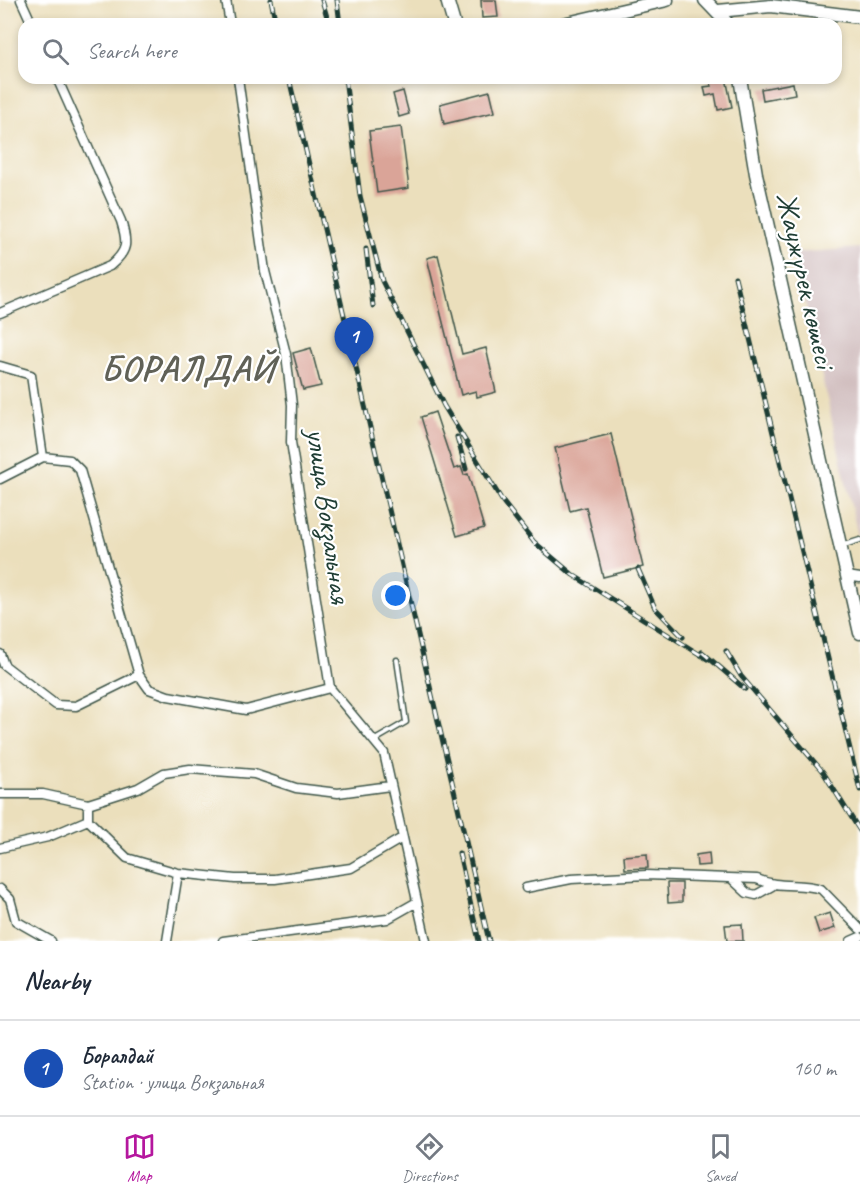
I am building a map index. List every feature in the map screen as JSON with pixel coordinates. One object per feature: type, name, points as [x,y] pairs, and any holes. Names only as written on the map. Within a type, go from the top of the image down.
[{"type":"main road","points":[[447,0],[452,18]]},
{"type":"main road","points":[[589,18],[667,0]]},
{"type":"main road","points":[[705,0],[723,18]]},
{"type":"main road","points":[[718,11],[746,6],[791,5],[860,17]]},
{"type":"main road","name":"Жаужүрек көшесі","points":[[741,84],[756,174],[840,546],[854,577],[860,633]]},
{"type":"street","points":[[21,0],[29,18]]},
{"type":"street","points":[[226,0],[229,18]]},
{"type":"street","points":[[0,313],[110,266],[125,254],[128,240],[121,221],[60,84]]},
{"type":"street","name":"улица Вокзальная","points":[[239,84],[265,271],[286,354],[292,405],[291,442],[330,688]]},
{"type":"street","points":[[0,366],[31,375],[43,458]]},
{"type":"street","points":[[0,479],[43,458],[70,460],[80,470],[139,675],[149,689],[168,696],[246,710],[330,688],[384,753],[426,941]]},
{"type":"street","points":[[0,654],[4,665],[56,705],[76,706],[139,675]]},
{"type":"street","points":[[0,794],[43,794],[88,804],[138,788],[164,774],[190,769],[254,774],[296,788],[338,793],[390,786]]},
{"type":"street","points":[[88,804],[88,820],[127,858],[178,873],[236,879],[275,879],[322,873],[351,868],[402,838]]},
{"type":"street","points":[[0,848],[48,837],[88,820]]},
{"type":"street","points":[[167,941],[178,873]]},
{"type":"street","points":[[526,888],[571,879],[646,875],[757,879],[772,886],[813,886],[821,889],[860,929]]},
{"type":"street","points":[[732,879],[747,893],[756,895],[772,886]]},
{"type":"street","points":[[0,889],[10,899],[16,921],[51,941]]},
{"type":"street","points":[[223,941],[387,919],[417,902]]},
{"type":"street","points":[[851,941],[860,937]]},
{"type":"lane","points":[[840,546],[860,540]]},
{"type":"lane","points":[[375,740],[406,722],[407,715],[397,660]]},
{"type":"shaded area","points":[[860,248],[860,545],[794,253]]},
{"type":"building","points":[[481,0],[496,0],[498,17],[482,18]]},
{"type":"building","points":[[711,84],[727,84],[732,107],[718,110],[715,94],[706,96],[704,87],[711,86]]},
{"type":"building","points":[[793,84],[795,94],[763,100],[761,89]]},
{"type":"building","points":[[403,91],[409,114],[399,117],[393,94]]},
{"type":"building","points":[[490,91],[495,112],[444,124],[440,104]]},
{"type":"building","points":[[401,127],[409,188],[377,193],[369,131]]},
{"type":"building","points":[[438,255],[462,354],[486,348],[496,392],[477,397],[476,391],[461,395],[427,258]]},
{"type":"building","name":"БОРАЛДАЙ","points":[[311,348],[321,386],[303,390],[293,353]]},
{"type":"building","points":[[435,412],[454,469],[461,467],[464,475],[468,474],[484,528],[457,536],[421,417]]},
{"type":"building","points":[[611,434],[643,567],[603,577],[586,507],[570,511],[555,448]]},
{"type":"building","points":[[709,853],[710,865],[697,866],[696,855]]},
{"type":"building","points":[[647,854],[648,868],[625,869],[624,856]]},
{"type":"building","points":[[667,883],[682,883],[682,902],[668,903]]},
{"type":"building","points":[[830,913],[835,928],[819,933],[814,918]]},
{"type":"building","points":[[742,924],[743,941],[727,941],[725,925]]},
{"type":"railway","points":[[271,0],[275,18]]},
{"type":"railway","points":[[322,0],[327,18]]},
{"type":"railway","points":[[337,0],[339,18]]},
{"type":"railway","points":[[290,84],[489,941]]},
{"type":"railway","points":[[346,84],[360,196],[382,281],[444,406],[503,502],[534,542],[573,575],[707,659]]},
{"type":"railway","points":[[366,249],[373,306]]},
{"type":"railway","points":[[735,277],[860,790]]},
{"type":"railway","points":[[457,437],[466,469]]},
{"type":"railway","points":[[638,569],[655,608],[683,637]]},
{"type":"railway","points":[[726,651],[741,676],[823,772],[860,831]]},
{"type":"railway","points":[[702,652],[745,689]]},
{"type":"railway","points":[[459,853],[479,941]]},
{"type":"place","name":"Боралдай","points":[[354,367]]},
{"type":"district","name":"БОРАЛДАЙ","points":[[188,367]]}]
